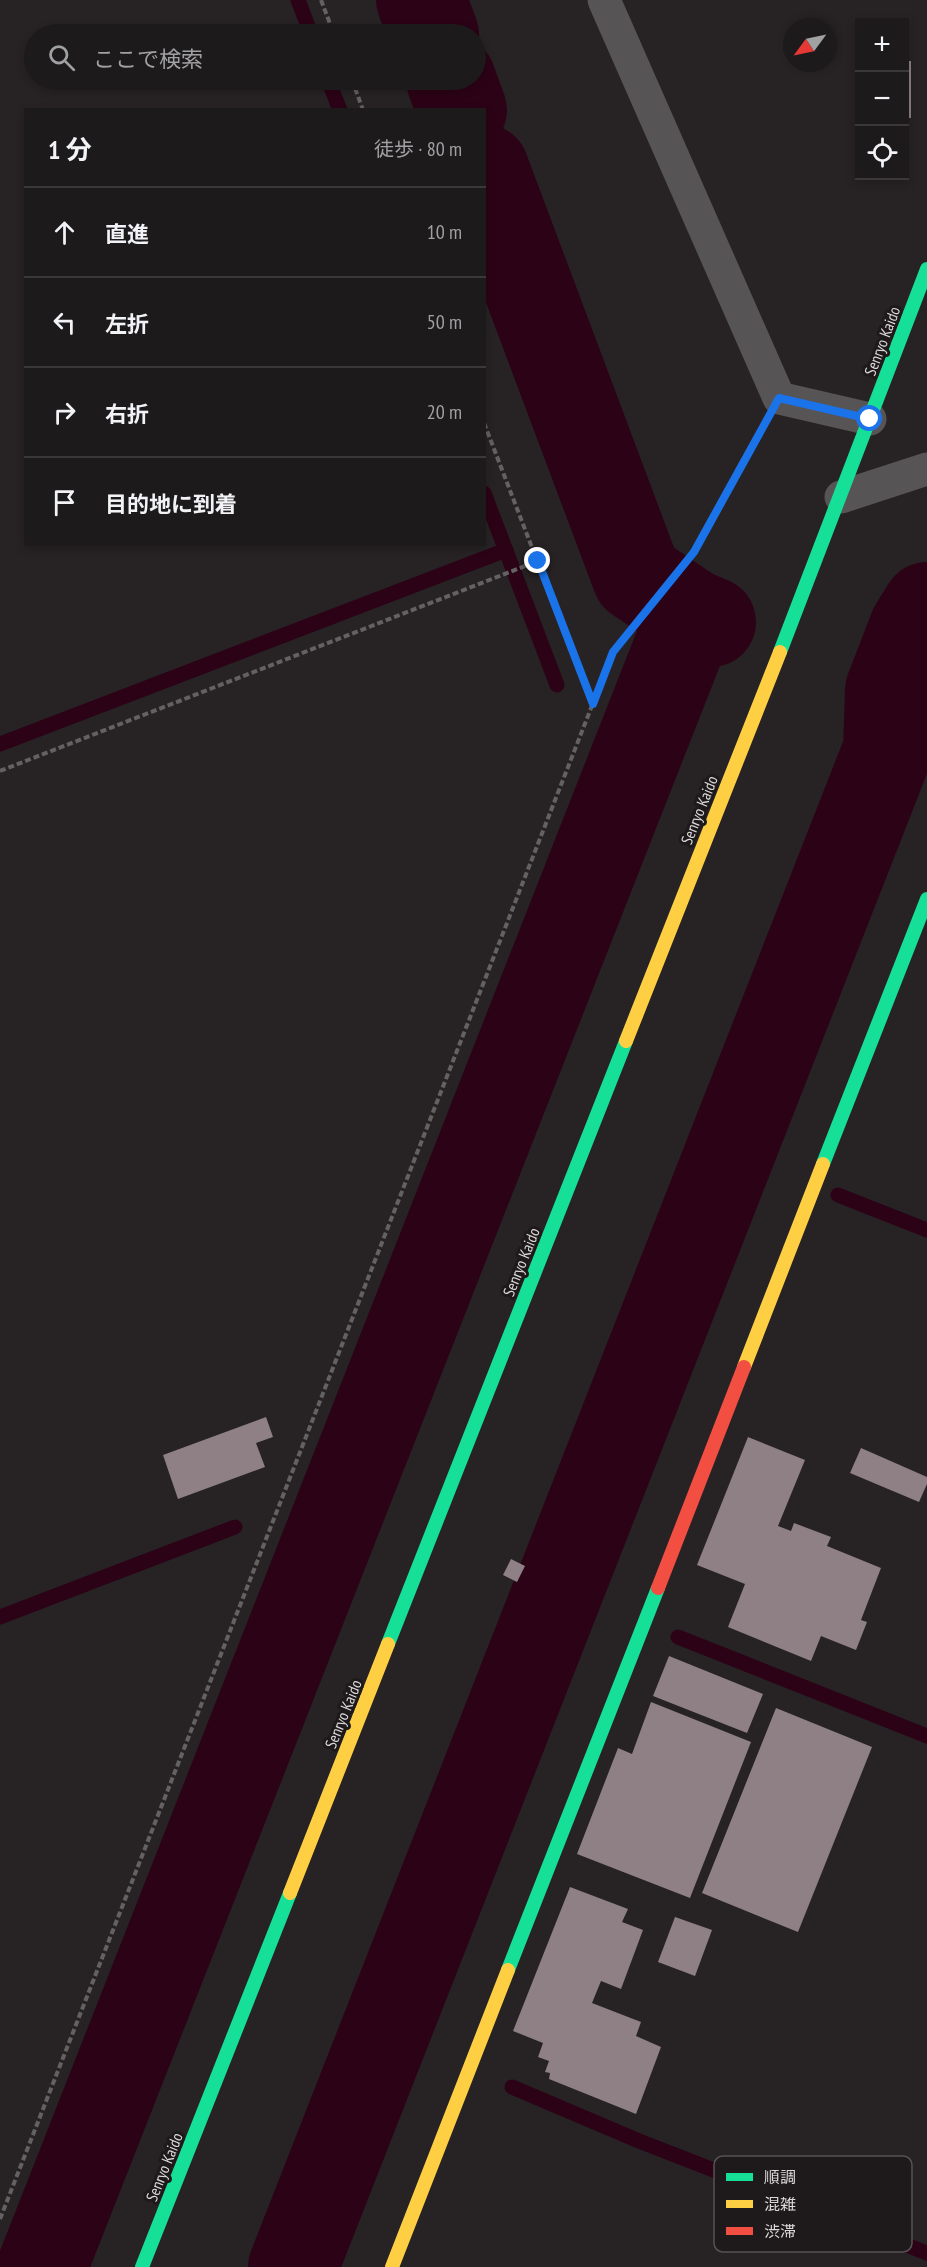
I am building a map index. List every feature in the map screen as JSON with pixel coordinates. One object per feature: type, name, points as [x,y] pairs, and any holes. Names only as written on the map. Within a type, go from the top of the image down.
[{"type":"street","points":[[604,0],[779,398],[870,419]]},
{"type":"street","name":"Senryo Kaido","points":[[142,2267],[841,497],[927,269]]},
{"type":"street","points":[[841,497],[927,469]]},
{"type":"street","points":[[392,2267],[927,899]]},
{"type":"path","points":[[321,0],[330,24]]},
{"type":"path","points":[[356,90],[362,108]]},
{"type":"path","points":[[0,2219],[613,652],[694,552],[779,398]]},
{"type":"path","points":[[486,428],[593,704]]},
{"type":"path","points":[[0,771],[538,561]]},
{"type":"building","points":[[909,61],[911,61],[911,118],[909,118]]},
{"type":"building","points":[[266,1417],[273,1437],[256,1443],[265,1467],[178,1499],[163,1455]]},
{"type":"building","points":[[748,1437],[805,1460],[778,1526],[791,1531],[794,1523],[831,1537],[827,1546],[881,1568],[861,1620],[867,1622],[856,1650],[821,1636],[811,1661],[728,1627],[745,1584],[697,1565]]},
{"type":"building","points":[[861,1448],[927,1477],[927,1484],[919,1502],[850,1473]]},
{"type":"building","points":[[511,1559],[525,1566],[517,1582],[503,1575]]},
{"type":"building","points":[[669,1656],[763,1694],[747,1733],[653,1696]]},
{"type":"building","points":[[651,1702],[751,1742],[690,1898],[577,1854],[618,1748],[632,1754]]},
{"type":"building","points":[[776,1708],[872,1747],[798,1932],[702,1893]]},
{"type":"building","points":[[570,1887],[628,1909],[622,1922],[643,1930],[621,1989],[601,1981],[592,2003],[641,2022],[636,2036],[661,2047],[636,2114],[549,2079],[550,2073],[545,2072],[549,2061],[538,2057],[543,2043],[513,2031]]},
{"type":"building","points":[[675,1917],[712,1930],[695,1976],[658,1962]]},
{"type":"waterway","points":[[298,0],[307,24]]},
{"type":"waterway","points":[[421,0],[430,24]]},
{"type":"waterway","points":[[332,90],[339,108]]},
{"type":"waterway","points":[[455,90],[461,108]]},
{"type":"waterway","points":[[486,174],[637,577],[692,614],[711,622]]},
{"type":"waterway","points":[[486,498],[557,685]]},
{"type":"waterway","points":[[0,744],[506,550]]},
{"type":"waterway","points":[[293,2267],[888,750],[890,690],[914,628],[927,607]]},
{"type":"waterway","points":[[42,2267],[692,614]]},
{"type":"waterway","points":[[627,715],[649,724]]},
{"type":"waterway","points":[[731,1150],[758,1162]]},
{"type":"waterway","points":[[838,1195],[927,1230]]},
{"type":"waterway","points":[[0,1617],[235,1527]]},
{"type":"waterway","points":[[302,1547],[322,1554]]},
{"type":"waterway","points":[[558,1590],[583,1599]]},
{"type":"waterway","points":[[678,1637],[927,1736]]},
{"type":"waterway","points":[[385,2031],[408,2041]]},
{"type":"waterway","points":[[512,2087],[714,2170]]},
{"type":"waterway","points":[[912,2247],[927,2253]]},
{"type":"traffic: fast","points":[[780,652],[927,269]]},
{"type":"traffic: fast","points":[[823,1164],[927,899]]},
{"type":"traffic: fast","points":[[388,1644],[626,1041]]},
{"type":"traffic: fast","points":[[508,1970],[658,1588]]},
{"type":"traffic: fast","points":[[142,2267],[290,1893]]},
{"type":"traffic: slow","points":[[626,1041],[780,652]]},
{"type":"traffic: slow","points":[[744,1367],[823,1164]]},
{"type":"traffic: slow","points":[[290,1893],[388,1644]]},
{"type":"traffic: slow","points":[[392,2267],[508,1970]]},
{"type":"traffic: jam","points":[[658,1588],[744,1367]]},
{"type":"route","points":[[538,561],[593,704],[613,652],[694,552],[779,398],[870,419]]}]
